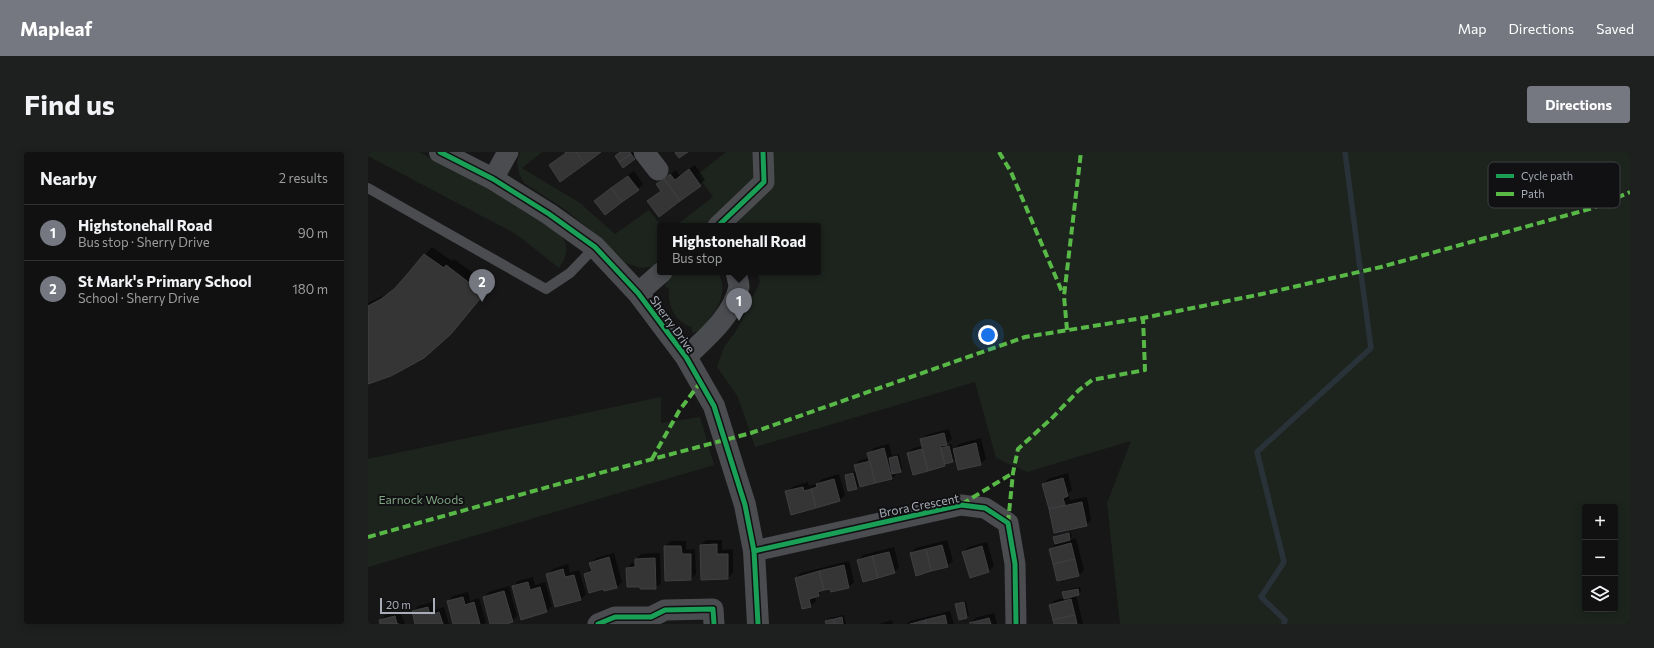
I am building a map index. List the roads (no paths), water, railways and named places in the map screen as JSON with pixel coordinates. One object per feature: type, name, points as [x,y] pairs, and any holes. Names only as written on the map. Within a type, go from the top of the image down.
[{"type":"street","name":"Sherry Drive","points":[[440,152],[493,179],[549,214],[596,247],[638,293],[686,356],[714,406],[745,505],[754,551],[758,624]]},
{"type":"street","points":[[493,179],[508,152]]},
{"type":"street","points":[[644,152],[658,170]]},
{"type":"street","points":[[721,223],[764,182],[763,152]]},
{"type":"street","points":[[638,293],[659,275]]},
{"type":"street","points":[[686,356],[712,332],[731,309],[739,286],[737,275]]},
{"type":"street","name":"Brora Crescent","points":[[754,551],[961,505],[985,508],[1008,523],[1015,564],[1016,624]]},
{"type":"street","points":[[598,624],[615,617],[651,617],[665,610],[713,609],[714,624]]},
{"type":"lane","points":[[368,188],[546,289],[570,274],[596,247]]},
{"type":"waterway","points":[[1345,152],[1360,268]]},
{"type":"waterway","points":[[1284,624],[1285,620],[1261,597],[1284,562],[1257,452],[1371,348],[1361,274]]},
{"type":"place","name":"St Mark's Primary School","points":[[482,302]]},
{"type":"place","name":"Highstonehall Road","points":[[739,321]]},
{"type":"park label","name":"Earnock Woods","points":[[421,499]]}]
